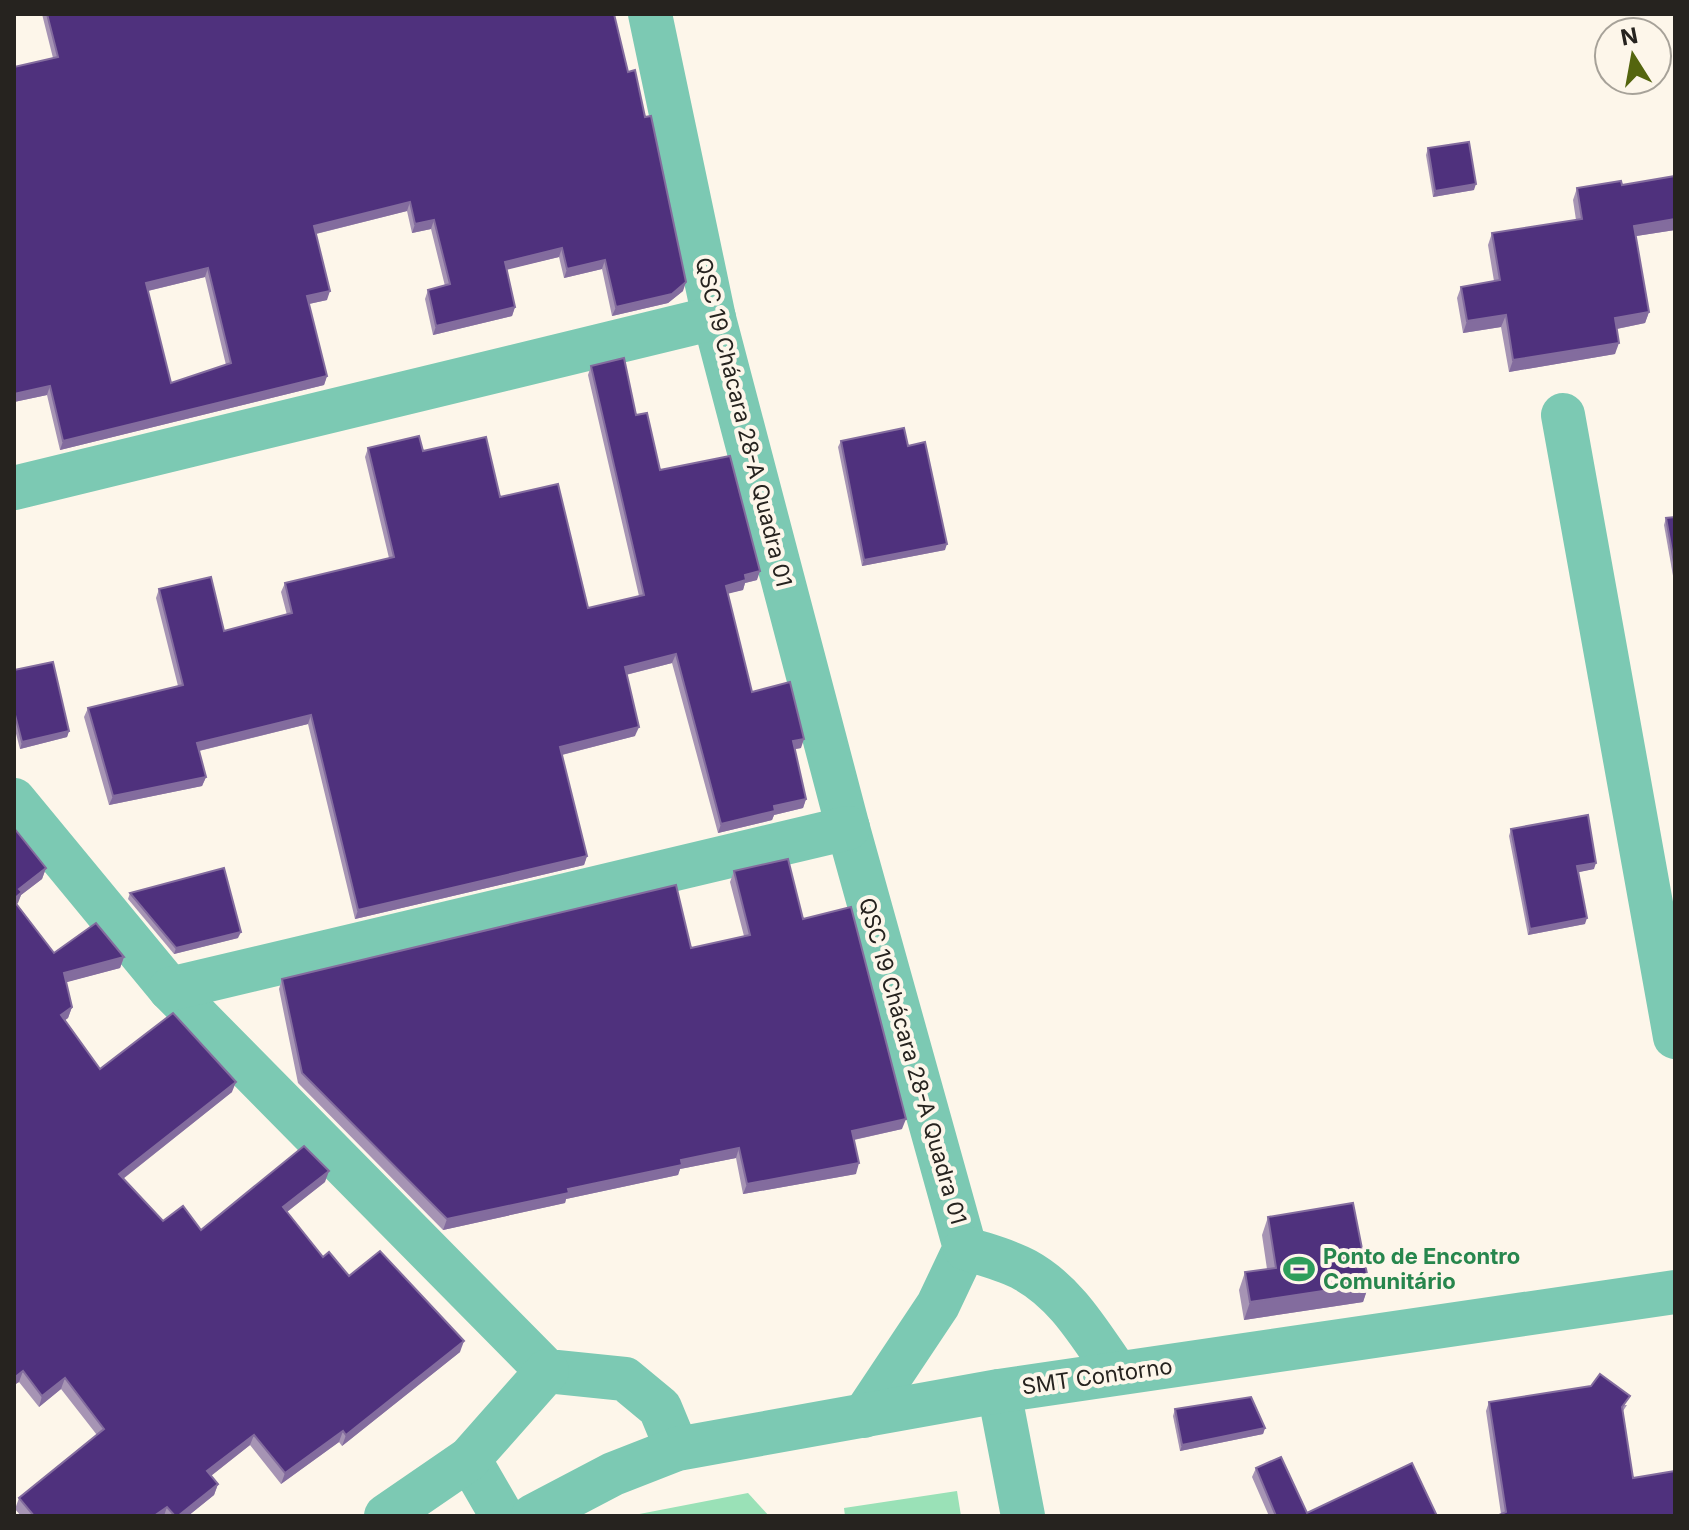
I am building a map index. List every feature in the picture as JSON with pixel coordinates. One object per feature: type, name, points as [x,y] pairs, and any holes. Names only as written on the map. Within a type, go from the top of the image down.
[{"type":"street","name":"QSC 19 Chácara 28-A Quadra 01","points":[[650,14],[714,318],[848,828],[965,1248],[931,1317],[864,1416]]},
{"type":"street","points":[[14,488],[714,318]]},
{"type":"street","points":[[1563,415],[1675,1037]]},
{"type":"street","points":[[14,800],[170,989],[547,1371],[625,1379],[660,1408],[677,1449]]},
{"type":"street","points":[[170,989],[848,828]]},
{"type":"street","name":"QSC 19 Chácara 28-A Quadra 01","points":[[965,1248],[1022,1268],[1047,1283],[1064,1298],[1117,1373]]},
{"type":"street","name":"SMT Contorno","points":[[533,1516],[613,1474],[677,1449],[999,1391],[1475,1324],[1675,1292]]},
{"type":"street","points":[[386,1516],[469,1459],[547,1371]]},
{"type":"street","points":[[999,1391],[1023,1516]]},
{"type":"street","points":[[469,1459],[502,1516]]},
{"type":"green space","points":[[957,1491],[961,1516],[845,1516],[844,1508]]},
{"type":"green space","points":[[748,1493],[769,1516],[629,1516]]},
{"type":"building","points":[[47,14],[614,14],[628,72],[635,70],[645,117],[651,116],[686,282],[672,294],[616,307],[605,260],[567,269],[562,248],[505,262],[515,307],[436,326],[428,290],[450,284],[434,220],[415,224],[410,202],[314,226],[330,291],[307,296],[327,376],[63,441],[50,386],[14,394],[14,67],[58,57]],"holes":[[[208,268],[231,363],[171,383],[146,283]]]},
{"type":"building","points":[[1469,142],[1476,184],[1435,191],[1428,148]]},
{"type":"building","points":[[1675,176],[1675,219],[1634,226],[1649,312],[1615,318],[1619,343],[1513,360],[1506,315],[1467,321],[1461,287],[1500,280],[1492,233],[1582,219],[1577,188],[1621,181],[1622,185]]},
{"type":"building","points":[[624,358],[636,415],[647,413],[660,470],[730,456],[760,571],[745,575],[746,580],[726,586],[752,692],[790,682],[804,739],[793,741],[806,799],[774,806],[775,811],[721,824],[676,654],[625,667],[639,727],[560,747],[587,856],[358,910],[311,715],[197,743],[206,777],[113,796],[88,708],[183,685],[159,589],[211,577],[224,631],[292,613],[285,583],[394,557],[368,448],[419,436],[423,451],[486,437],[500,497],[558,484],[588,608],[644,595],[591,366]]},
{"type":"building","points":[[904,428],[908,446],[925,442],[947,544],[864,560],[841,441]]},
{"type":"building","points":[[1675,517],[1675,568],[1666,518]]},
{"type":"building","points":[[53,662],[69,731],[22,742],[14,711],[14,670]]},
{"type":"building","points":[[1588,815],[1596,863],[1577,866],[1587,918],[1530,929],[1511,829]]},
{"type":"building","points":[[14,828],[46,868],[19,889],[22,892],[14,899]]},
{"type":"building","points":[[788,859],[803,919],[851,907],[906,1119],[852,1131],[859,1163],[747,1184],[739,1148],[681,1160],[682,1165],[568,1189],[569,1193],[447,1219],[302,1073],[282,979],[676,885],[691,948],[750,935],[734,871]]},
{"type":"building","points":[[224,868],[241,932],[176,948],[130,893]]},
{"type":"building","points":[[14,901],[54,953],[96,923],[124,957],[64,973],[72,1007],[61,1015],[100,1069],[173,1013],[236,1082],[119,1174],[163,1221],[183,1206],[201,1230],[304,1146],[329,1171],[283,1207],[323,1257],[329,1252],[349,1276],[380,1251],[464,1341],[346,1435],[343,1431],[285,1473],[254,1435],[207,1471],[218,1484],[178,1516],[167,1507],[154,1516],[34,1516],[19,1498],[104,1429],[65,1378],[42,1396],[23,1371],[14,1378]]},
{"type":"building","name":"Ponto de Encontro Comunitário","points":[[1353,1203],[1369,1284],[1250,1302],[1245,1272],[1276,1268],[1268,1217]]},
{"type":"building","points":[[1600,1374],[1630,1396],[1622,1407],[1633,1478],[1675,1471],[1675,1516],[1497,1516],[1506,1512],[1489,1402],[1591,1386]]},
{"type":"building","points":[[1251,1397],[1265,1428],[1182,1445],[1175,1409]]},
{"type":"building","points":[[1281,1457],[1307,1513],[1412,1463],[1437,1516],[1276,1516],[1256,1468]]},
{"type":"place","name":"Ponto de Encontro Comunitário","points":[[1299,1269]]}]
